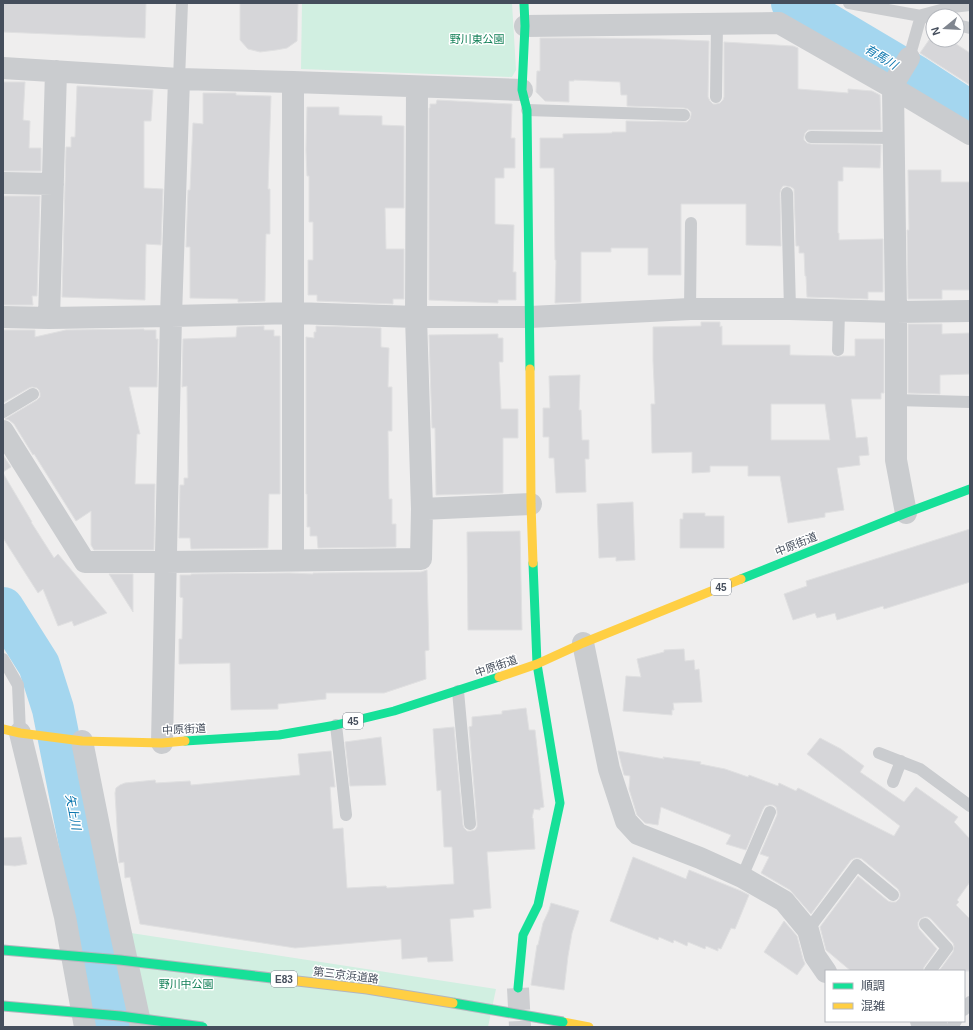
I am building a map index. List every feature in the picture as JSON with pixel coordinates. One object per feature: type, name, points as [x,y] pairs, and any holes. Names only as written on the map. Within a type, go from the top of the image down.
[{"type":"main road","points":[[518,988],[523,935],[538,905],[560,803],[537,664],[530,504],[530,317],[524,3]]},
{"type":"main road","name":"中原街道","points":[[11,731],[82,741],[162,743],[279,735],[336,725],[394,711],[458,692],[537,664],[583,643],[906,513],[970,489]]},
{"type":"main road","name":"第三京浜道路","points":[[3,950],[120,960],[367,989],[589,1027]]},
{"type":"main road","points":[[3,1006],[120,1016],[203,1027]]},
{"type":"street","points":[[525,26],[779,24],[894,84],[970,134]]},
{"type":"street","points":[[906,513],[896,460],[896,312],[893,138],[894,84],[909,58]]},
{"type":"street","points":[[3,68],[179,79],[417,87],[525,100]]},
{"type":"street","points":[[49,318],[56,71]]},
{"type":"street","points":[[162,743],[171,316],[179,79]]},
{"type":"street","points":[[293,82],[293,560]]},
{"type":"street","points":[[3,431],[85,562],[421,559],[422,509],[416,317],[417,87]]},
{"type":"street","points":[[3,183],[53,184]]},
{"type":"street","points":[[3,317],[49,318],[294,313],[416,317],[530,317],[690,309],[790,309],[896,312],[970,311]]},
{"type":"street","points":[[422,509],[530,504]]},
{"type":"street","points":[[583,643],[609,769],[626,821],[638,834],[700,858],[742,877],[784,900],[808,930],[815,956],[825,971]]},
{"type":"street","points":[[11,731],[65,917],[85,1027]]},
{"type":"street","points":[[82,741],[141,1027]]},
{"type":"street","points":[[924,1022],[937,1027]]},
{"type":"lane","points":[[179,79],[182,3]]},
{"type":"lane","points":[[849,3],[925,17]]},
{"type":"lane","points":[[950,8],[970,5]]},
{"type":"lane","points":[[909,58],[925,22]]},
{"type":"lane","points":[[716,96],[717,24]]},
{"type":"lane","points":[[525,100],[684,115]]},
{"type":"lane","points":[[812,137],[893,138]]},
{"type":"lane","points":[[787,193],[790,309]]},
{"type":"lane","points":[[690,309],[691,223]]},
{"type":"lane","points":[[838,350],[839,310]]},
{"type":"lane","points":[[3,412],[33,394]]},
{"type":"lane","points":[[896,400],[970,402]]},
{"type":"lane","points":[[3,659],[18,685],[11,731]]},
{"type":"lane","points":[[458,692],[470,824]]},
{"type":"lane","points":[[336,725],[346,815]]},
{"type":"lane","points":[[880,753],[920,769],[970,806]]},
{"type":"lane","points":[[893,782],[900,761]]},
{"type":"lane","points":[[742,877],[770,812]]},
{"type":"lane","points":[[808,930],[857,865],[893,895]]},
{"type":"lane","points":[[925,924],[947,948],[931,970]]},
{"type":"green space","name":"野川東公園","points":[[302,3],[512,3],[516,70],[512,77],[301,69]]},
{"type":"green space","name":"野川中公園","points":[[131,933],[496,989],[488,1027],[151,1027]]},
{"type":"building","points":[[3,3],[146,3],[145,38],[3,32]]},
{"type":"building","points":[[240,3],[298,3],[297,41],[287,48],[276,50],[260,52],[248,49],[240,40]]},
{"type":"building","points":[[540,38],[709,41],[708,97],[713,104],[720,103],[724,97],[724,42],[793,46],[798,48],[798,89],[848,93],[848,89],[872,91],[880,95],[881,130],[808,130],[805,133],[804,140],[811,144],[881,145],[880,168],[843,167],[843,181],[838,181],[838,233],[839,240],[883,239],[883,292],[868,292],[868,299],[807,297],[804,253],[799,253],[799,246],[796,246],[794,189],[783,186],[780,193],[781,246],[746,245],[746,204],[681,204],[681,275],[648,275],[648,248],[611,248],[611,252],[581,252],[581,302],[555,303],[556,260],[554,168],[540,168],[540,138],[563,138],[563,134],[626,132],[626,121],[687,122],[690,119],[691,112],[684,108],[627,106],[627,95],[621,95],[620,82],[569,81],[569,102],[545,101],[536,92],[537,71],[540,71]]},
{"type":"building","points":[[925,46],[925,48],[962,48],[970,53],[970,85],[920,53]]},
{"type":"building","points":[[3,82],[25,82],[23,120],[30,121],[29,148],[41,148],[41,171],[3,171]]},
{"type":"building","points":[[77,86],[153,90],[151,121],[144,121],[144,188],[163,189],[161,245],[146,244],[145,300],[62,297],[66,147],[71,147],[71,137],[75,137]]},
{"type":"building","points":[[203,93],[236,93],[236,95],[271,96],[268,189],[270,189],[270,234],[266,234],[265,301],[238,302],[238,299],[190,298],[190,247],[186,247],[188,190],[190,190],[193,123],[203,124]]},
{"type":"building","points":[[437,100],[512,104],[511,138],[515,138],[515,168],[504,168],[504,178],[495,178],[495,224],[514,225],[513,272],[516,272],[516,300],[498,300],[498,303],[429,300],[429,108],[430,104],[436,104]]},
{"type":"building","points":[[307,107],[339,107],[339,115],[382,116],[382,125],[404,126],[404,208],[385,208],[386,249],[404,249],[404,299],[393,299],[393,304],[317,301],[317,295],[308,295],[308,260],[313,260],[313,222],[309,222],[309,176],[307,176],[306,150]]},
{"type":"building","points":[[908,170],[941,170],[941,182],[970,182],[970,290],[942,290],[942,299],[908,299]]},
{"type":"building","points":[[3,196],[40,196],[37,296],[32,296],[33,305],[3,305]]},
{"type":"building","points":[[701,322],[720,322],[720,327],[722,326],[722,345],[790,345],[790,355],[838,357],[855,356],[855,339],[884,339],[884,393],[881,393],[881,399],[851,399],[856,438],[867,437],[869,455],[859,456],[860,465],[837,468],[844,510],[825,513],[825,517],[788,523],[780,476],[748,476],[748,466],[710,466],[710,472],[692,473],[692,452],[652,453],[651,404],[655,404],[653,327],[701,326]],"holes":[[[771,404],[825,404],[830,440],[771,440]]]},
{"type":"building","points":[[908,324],[942,324],[942,334],[970,333],[970,374],[940,375],[940,394],[908,393]]},
{"type":"building","points":[[264,326],[264,330],[274,330],[274,336],[280,336],[280,494],[269,494],[268,548],[191,549],[190,538],[179,538],[180,485],[184,485],[184,478],[188,478],[187,386],[182,387],[183,339],[236,337],[237,327]]},
{"type":"building","points":[[316,326],[381,328],[381,347],[389,348],[388,387],[392,387],[392,431],[388,431],[389,499],[392,499],[392,524],[396,524],[396,547],[318,548],[317,536],[310,536],[310,527],[307,527],[306,494],[306,337],[314,338]]},
{"type":"building","points":[[3,330],[35,330],[35,337],[66,330],[156,330],[156,339],[158,339],[157,387],[129,387],[140,434],[137,434],[135,484],[155,484],[154,550],[94,550],[91,545],[91,511],[76,521],[14,424],[5,419],[37,400],[40,397],[40,393],[37,388],[32,387],[3,403]]},
{"type":"building","points":[[498,334],[498,338],[503,338],[503,362],[499,362],[501,409],[518,409],[518,438],[503,438],[503,493],[436,495],[435,428],[432,428],[429,335]]},
{"type":"building","points":[[580,375],[579,410],[581,410],[582,440],[589,440],[589,459],[585,459],[586,492],[556,493],[554,458],[549,458],[549,437],[543,437],[543,408],[550,408],[549,376]]},
{"type":"building","points":[[3,455],[11,467],[3,472]]},
{"type":"building","points":[[3,473],[31,522],[54,558],[58,554],[107,613],[74,626],[72,621],[58,626],[43,589],[38,593],[3,538]]},
{"type":"building","points":[[633,502],[635,560],[616,561],[616,557],[599,558],[597,504]]},
{"type":"building","points":[[683,513],[705,513],[705,516],[724,516],[724,548],[680,548],[680,519],[683,519]]},
{"type":"building","points":[[970,529],[970,582],[884,609],[883,606],[837,620],[835,613],[817,618],[815,613],[793,620],[784,594],[807,586],[806,581]]},
{"type":"building","points":[[520,531],[522,630],[468,630],[467,532]]},
{"type":"building","points":[[427,570],[429,650],[425,651],[426,679],[384,693],[326,693],[326,699],[278,704],[278,709],[231,710],[230,663],[179,664],[179,639],[182,639],[183,598],[180,597],[180,575],[421,572]]},
{"type":"building","points":[[109,574],[133,574],[133,612]]},
{"type":"building","points":[[684,649],[685,661],[694,660],[695,670],[699,669],[702,702],[673,703],[674,710],[672,710],[672,715],[623,711],[626,676],[641,677],[637,659],[664,652],[664,650]]},
{"type":"building","points":[[526,708],[529,730],[535,730],[544,807],[540,808],[540,810],[534,809],[532,818],[535,849],[487,852],[491,908],[473,910],[474,917],[450,919],[453,961],[428,962],[427,957],[402,959],[401,939],[295,948],[140,924],[130,877],[125,878],[124,862],[119,863],[115,793],[116,788],[120,785],[125,783],[155,780],[156,783],[190,781],[191,785],[300,775],[298,754],[331,751],[335,787],[330,787],[333,829],[343,828],[347,888],[386,886],[387,888],[454,884],[452,847],[444,847],[441,790],[437,791],[433,729],[454,727],[463,825],[467,831],[471,831],[475,830],[477,827],[469,727],[472,726],[472,717],[502,714],[502,711]]},
{"type":"building","points":[[381,737],[386,785],[350,786],[345,742]]},
{"type":"building","points":[[820,738],[841,749],[864,766],[860,772],[904,802],[916,787],[958,817],[954,822],[970,839],[970,882],[957,900],[959,902],[956,905],[970,919],[970,971],[940,970],[953,952],[954,946],[953,943],[928,917],[920,919],[918,926],[937,949],[923,970],[850,970],[826,950],[820,927],[858,876],[891,902],[896,902],[899,899],[900,893],[898,889],[862,859],[855,858],[851,860],[811,914],[790,890],[761,873],[769,857],[760,854],[777,815],[776,807],[773,805],[765,806],[746,850],[726,844],[731,835],[661,807],[658,825],[645,823],[637,815],[629,789],[630,776],[624,775],[618,751],[664,759],[663,757],[701,762],[700,764],[725,769],[748,777],[749,775],[778,786],[779,783],[796,791],[798,788],[894,836],[900,826],[807,754]]},
{"type":"building","points":[[21,837],[27,864],[15,866],[3,865],[3,838]]},
{"type":"building","points":[[633,857],[686,879],[689,870],[749,895],[735,929],[731,928],[721,949],[718,948],[718,951],[706,946],[705,949],[688,942],[687,946],[674,940],[673,943],[659,937],[658,940],[610,921]]},
{"type":"building","points":[[551,903],[579,911],[572,933],[564,990],[531,985],[537,945],[543,923]]},
{"type":"building","points":[[784,921],[797,936],[805,964],[797,975],[764,952]]},
{"type":"waterway","name":"有馬川","points":[[792,3],[915,76],[970,112]]},
{"type":"waterway","name":"矢上川","points":[[3,608],[39,665],[53,709],[116,1027]]},
{"type":"tunnel","points":[[518,988],[520,1027]]},
{"type":"traffic: fast","points":[[524,3],[525,26],[522,90],[527,110],[530,369]]},
{"type":"traffic: fast","points":[[741,579],[970,489]]},
{"type":"traffic: fast","points":[[518,988],[523,935],[538,905],[560,803],[537,664],[533,563]]},
{"type":"traffic: fast","points":[[185,741],[279,735],[336,725],[394,711],[499,677]]},
{"type":"traffic: fast","points":[[3,950],[120,960],[280,979]]},
{"type":"traffic: fast","points":[[453,1003],[563,1022]]},
{"type":"traffic: fast","points":[[3,1006],[120,1016],[203,1027]]},
{"type":"traffic: slow","points":[[530,369],[533,563]]},
{"type":"traffic: slow","points":[[499,677],[537,664],[583,643],[741,579]]},
{"type":"traffic: slow","points":[[3,729],[20,733],[82,741],[162,743],[185,741]]},
{"type":"traffic: slow","points":[[280,979],[367,989],[453,1003]]},
{"type":"traffic: slow","points":[[563,1022],[589,1027]]}]
